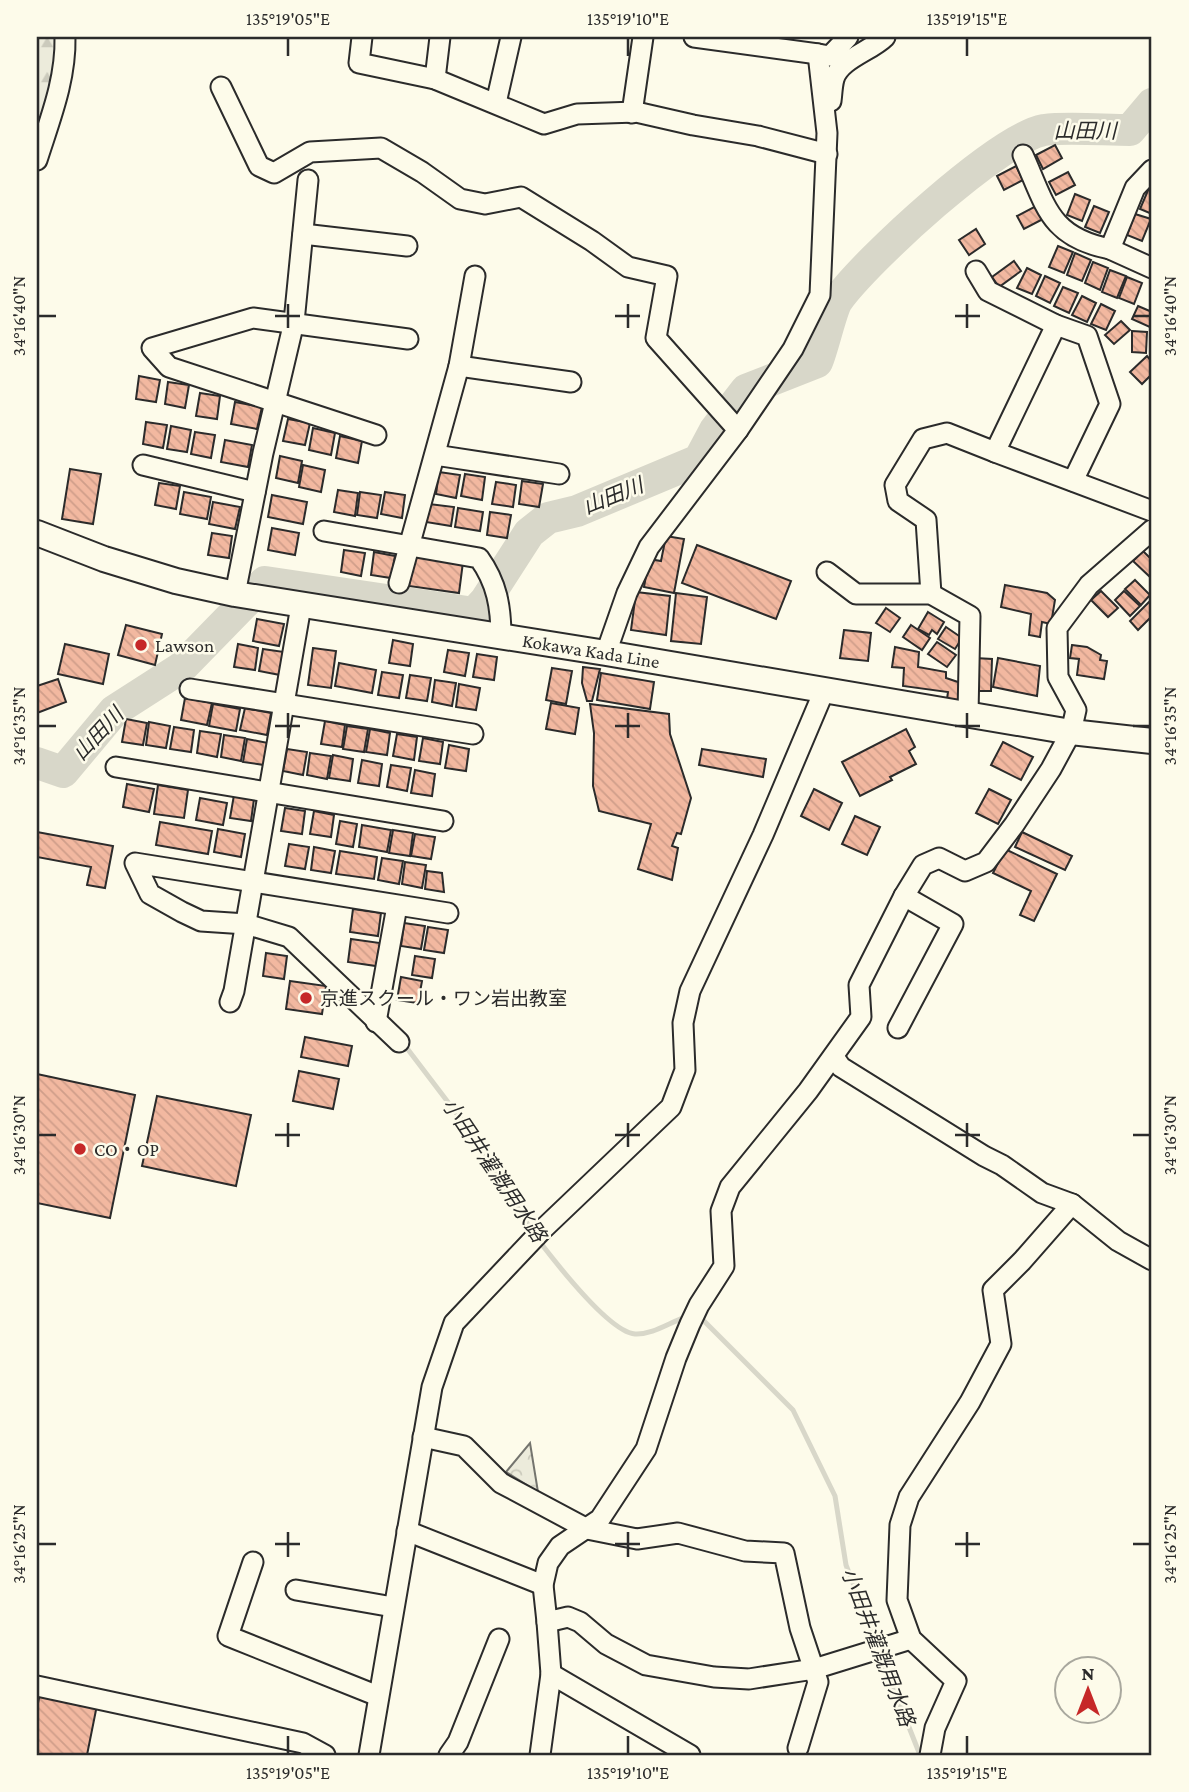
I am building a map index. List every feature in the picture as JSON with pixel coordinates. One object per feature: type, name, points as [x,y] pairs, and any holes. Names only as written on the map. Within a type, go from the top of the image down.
[{"type":"main road","name":"Kokawa Kada Line","points":[[37,533],[104,559],[176,581],[245,596],[606,653],[1070,732],[1152,741]]},
{"type":"street","points":[[37,160],[60,91],[66,53],[65,37]]},
{"type":"street","points":[[362,37],[359,63],[435,79],[544,124],[577,114],[632,113],[758,136],[827,154]]},
{"type":"street","points":[[435,79],[440,37]]},
{"type":"street","points":[[496,103],[511,37]]},
{"type":"street","points":[[632,113],[643,37]]},
{"type":"street","points":[[694,37],[830,56],[848,37]]},
{"type":"street","points":[[827,132],[834,77],[841,69],[877,46],[885,37]]},
{"type":"street","points":[[606,653],[627,593],[649,547],[737,430],[793,349],[820,295],[827,132],[818,54]]},
{"type":"street","points":[[221,87],[259,166],[274,173],[310,152],[381,148],[460,199],[485,204],[521,197],[628,267],[667,275],[656,338],[737,430]]},
{"type":"street","points":[[1023,155],[1052,219],[1070,236],[1110,249],[1152,268]]},
{"type":"street","points":[[1110,249],[1135,188],[1152,170]]},
{"type":"street","points":[[245,596],[255,492],[294,322],[308,180]]},
{"type":"street","points":[[303,234],[407,246]]},
{"type":"street","points":[[976,271],[988,291],[1056,325],[1087,336],[1110,404],[1073,481]]},
{"type":"street","points":[[399,583],[459,366],[475,276]]},
{"type":"street","points":[[376,435],[169,367],[152,348],[253,318],[408,339]]},
{"type":"street","points":[[995,452],[1056,325]]},
{"type":"street","points":[[459,366],[571,382]]},
{"type":"street","points":[[931,594],[926,520],[898,501],[895,485],[922,439],[947,433],[1152,511]]},
{"type":"street","points":[[435,455],[559,474]]},
{"type":"street","points":[[143,465],[255,492]]},
{"type":"street","points":[[540,1755],[551,1674],[543,1585],[548,1563],[560,1546],[600,1519],[646,1449],[690,1324],[724,1266],[721,1210],[730,1187],[834,1057],[861,1017],[859,985],[904,896],[923,865],[939,858],[965,871],[986,862],[1051,769],[1070,732],[1076,710],[1058,677],[1057,628],[1089,585],[1152,530]]},
{"type":"street","points":[[324,531],[479,558],[488,570],[498,595],[501,637]]},
{"type":"street","points":[[827,572],[856,594],[931,594],[970,616],[968,713]]},
{"type":"street","points":[[230,1002],[301,606]]},
{"type":"street","points":[[190,689],[473,734]]},
{"type":"street","points":[[369,1755],[432,1387],[454,1322],[535,1237],[671,1107],[685,1070],[683,1023],[690,991],[764,835],[824,691]]},
{"type":"street","points":[[116,768],[443,821]]},
{"type":"street","points":[[399,1042],[289,937],[246,924],[201,921],[182,912],[150,894],[135,863],[448,913]]},
{"type":"street","points":[[898,1028],[953,924],[904,896]]},
{"type":"street","points":[[376,1022],[397,906]]},
{"type":"street","points":[[834,1057],[841,1067],[1002,1165],[1042,1193],[1072,1204],[1118,1241],[1152,1260]]},
{"type":"street","points":[[930,1755],[935,1728],[956,1681],[911,1639],[897,1600],[901,1525],[909,1497],[970,1402],[1001,1344],[993,1290],[1072,1204]]},
{"type":"street","points":[[423,1437],[464,1446],[501,1483],[587,1529],[637,1539],[678,1533],[745,1551],[784,1553],[800,1628],[818,1682],[798,1748]]},
{"type":"street","points":[[407,1531],[543,1585]]},
{"type":"street","points":[[254,1562],[228,1636],[378,1696]]},
{"type":"street","points":[[296,1590],[393,1607]]},
{"type":"street","points":[[547,1622],[568,1617],[580,1622],[606,1644],[646,1665],[714,1677],[749,1679],[814,1669],[911,1639]]},
{"type":"street","points":[[449,1755],[458,1742],[499,1639]]},
{"type":"street","points":[[551,1674],[690,1755]]},
{"type":"street","points":[[37,1686],[303,1743],[325,1755]]},
{"type":"green space","points":[[37,37],[55,37],[56,84],[37,135]]},
{"type":"green space","points":[[530,1443],[538,1492],[506,1472]]},
{"type":"building","points":[[1055,145],[1062,158],[1043,169],[1036,155]]},
{"type":"building","points":[[1016,166],[1023,180],[1004,190],[997,176]]},
{"type":"building","points":[[1068,172],[1075,185],[1056,195],[1049,182]]},
{"type":"building","points":[[1149,188],[1152,190],[1152,214],[1140,209]]},
{"type":"building","points":[[1075,194],[1090,200],[1082,221],[1067,215]]},
{"type":"building","points":[[1036,206],[1043,219],[1024,229],[1017,216]]},
{"type":"building","points":[[1094,206],[1109,212],[1100,233],[1085,227]]},
{"type":"building","points":[[1135,214],[1151,219],[1142,241],[1127,235]]},
{"type":"building","points":[[976,229],[985,244],[969,255],[959,240]]},
{"type":"building","points":[[1058,246],[1073,252],[1064,273],[1049,267]]},
{"type":"building","points":[[1075,253],[1091,260],[1082,281],[1067,275]]},
{"type":"building","points":[[1014,261],[1021,271],[999,287],[992,277]]},
{"type":"building","points":[[1093,262],[1108,268],[1100,290],[1085,283]]},
{"type":"building","points":[[1027,268],[1041,275],[1032,294],[1017,288]]},
{"type":"building","points":[[1110,270],[1126,276],[1117,298],[1102,292]]},
{"type":"building","points":[[1045,276],[1060,283],[1050,303],[1036,296]]},
{"type":"building","points":[[1127,277],[1142,283],[1134,304],[1119,298]]},
{"type":"building","points":[[1063,287],[1078,293],[1069,313],[1054,306]]},
{"type":"building","points":[[1082,296],[1096,303],[1087,322],[1072,315]]},
{"type":"building","points":[[1101,304],[1115,311],[1106,330],[1091,324]]},
{"type":"building","points":[[1138,306],[1152,312],[1152,328],[1132,319]]},
{"type":"building","points":[[1121,321],[1130,330],[1114,344],[1105,335]]},
{"type":"building","points":[[1132,331],[1147,332],[1146,353],[1132,352]]},
{"type":"building","points":[[1147,356],[1152,362],[1152,374],[1142,384],[1130,372]]},
{"type":"building","points":[[139,376],[160,380],[156,402],[136,399]]},
{"type":"building","points":[[168,382],[189,385],[185,408],[165,404]]},
{"type":"building","points":[[200,393],[220,396],[217,419],[196,416]]},
{"type":"building","points":[[235,402],[262,407],[257,429],[231,424]]},
{"type":"building","points":[[288,419],[310,423],[305,445],[283,441]]},
{"type":"building","points":[[146,422],[167,425],[163,448],[143,444]]},
{"type":"building","points":[[171,426],[191,430],[187,452],[167,449]]},
{"type":"building","points":[[313,428],[335,433],[331,455],[309,450]]},
{"type":"building","points":[[195,432],[215,435],[211,458],[191,454]]},
{"type":"building","points":[[340,436],[362,441],[358,463],[336,458]]},
{"type":"building","points":[[225,440],[252,445],[248,467],[221,462]]},
{"type":"building","points":[[280,456],[302,461],[298,483],[276,478]]},
{"type":"building","points":[[303,465],[325,470],[321,492],[299,487]]},
{"type":"building","points":[[70,469],[101,474],[93,524],[62,519]]},
{"type":"building","points":[[439,472],[460,475],[456,498],[436,494]]},
{"type":"building","points":[[465,474],[485,477],[482,500],[461,496]]},
{"type":"building","points":[[522,481],[543,484],[539,507],[519,504]]},
{"type":"building","points":[[496,482],[516,485],[513,507],[492,504]]},
{"type":"building","points":[[159,483],[180,486],[176,509],[155,505]]},
{"type":"building","points":[[338,490],[358,493],[355,516],[334,512]]},
{"type":"building","points":[[184,492],[211,497],[207,519],[180,514]]},
{"type":"building","points":[[360,492],[381,495],[377,518],[357,515]]},
{"type":"building","points":[[385,492],[405,495],[402,518],[381,514]]},
{"type":"building","points":[[272,495],[307,502],[303,524],[268,517]]},
{"type":"building","points":[[213,502],[240,507],[235,529],[209,524]]},
{"type":"building","points":[[429,504],[454,507],[451,526],[426,522]]},
{"type":"building","points":[[458,508],[483,512],[480,531],[455,527]]},
{"type":"building","points":[[490,512],[511,515],[507,538],[487,535]]},
{"type":"building","points":[[272,528],[299,533],[295,555],[268,550]]},
{"type":"building","points":[[212,533],[232,536],[229,558],[208,555]]},
{"type":"building","points":[[666,536],[684,539],[674,593],[644,587],[649,559],[661,561]]},
{"type":"building","points":[[697,545],[791,581],[776,619],[682,583]]},
{"type":"building","points":[[344,550],[365,553],[361,576],[341,572]]},
{"type":"building","points":[[1143,551],[1152,560],[1152,573],[1149,576],[1133,561]]},
{"type":"building","points":[[374,552],[395,556],[391,578],[371,575]]},
{"type":"building","points":[[413,555],[463,562],[459,593],[409,586]]},
{"type":"building","points":[[1135,580],[1150,595],[1141,605],[1125,589]]},
{"type":"building","points":[[1005,585],[1047,593],[1055,600],[1051,624],[1042,622],[1040,637],[1029,635],[1031,614],[1001,607]]},
{"type":"building","points":[[1101,591],[1118,608],[1108,617],[1091,600]]},
{"type":"building","points":[[1124,591],[1140,606],[1130,616],[1115,600]]},
{"type":"building","points":[[636,592],[670,596],[666,635],[631,630]]},
{"type":"building","points":[[676,593],[707,597],[701,644],[671,641]]},
{"type":"building","points":[[1152,599],[1152,616],[1138,630],[1130,621]]},
{"type":"building","points":[[886,608],[900,618],[890,632],[876,623]]},
{"type":"building","points":[[928,612],[944,622],[937,634],[932,630],[929,635],[918,629]]},
{"type":"building","points":[[257,619],[284,624],[279,646],[253,641]]},
{"type":"building","name":"Lawson","points":[[126,625],[162,634],[155,665],[118,655]]},
{"type":"building","points":[[911,625],[930,638],[922,650],[903,637]]},
{"type":"building","points":[[946,627],[962,638],[955,649],[938,639]]},
{"type":"building","points":[[844,630],[871,633],[868,661],[840,658]]},
{"type":"building","points":[[393,640],[413,644],[410,666],[389,663]]},
{"type":"building","points":[[937,642],[956,655],[947,667],[928,654]]},
{"type":"building","points":[[65,644],[109,654],[103,684],[58,674]]},
{"type":"building","points":[[238,644],[258,648],[255,670],[234,667]]},
{"type":"building","points":[[1072,645],[1087,647],[1101,655],[1100,660],[1107,661],[1104,679],[1077,675],[1079,659],[1070,658]]},
{"type":"building","points":[[895,647],[919,652],[918,667],[946,672],[946,678],[964,684],[962,701],[947,699],[948,692],[903,686],[904,668],[892,667]]},
{"type":"building","points":[[313,648],[336,651],[331,688],[308,685]]},
{"type":"building","points":[[263,649],[284,652],[280,675],[259,671]]},
{"type":"building","points":[[448,650],[469,653],[465,676],[444,672]]},
{"type":"building","points":[[477,654],[497,657],[494,680],[473,677]]},
{"type":"building","points":[[975,658],[992,659],[991,691],[974,691]]},
{"type":"building","points":[[998,658],[1040,666],[1037,696],[993,687]]},
{"type":"building","points":[[339,663],[376,670],[372,693],[335,686]]},
{"type":"building","points":[[583,667],[600,669],[592,701],[587,701],[582,683]]},
{"type":"building","points":[[552,668],[572,671],[566,704],[546,700]]},
{"type":"building","points":[[382,672],[403,675],[399,698],[378,695]]},
{"type":"building","points":[[601,673],[654,682],[650,709],[597,700]]},
{"type":"building","points":[[410,675],[431,678],[427,701],[406,698]]},
{"type":"building","points":[[58,679],[66,702],[37,713],[37,686]]},
{"type":"building","points":[[435,680],[456,683],[452,706],[432,702]]},
{"type":"building","points":[[459,684],[480,688],[476,710],[456,707]]},
{"type":"building","points":[[185,698],[212,703],[207,725],[181,720]]},
{"type":"building","points":[[551,703],[579,708],[575,734],[546,729]]},
{"type":"building","points":[[213,704],[240,709],[236,731],[209,726]]},
{"type":"building","points":[[590,704],[669,714],[670,734],[691,798],[681,834],[677,833],[672,846],[678,848],[672,880],[638,869],[651,824],[599,811],[593,786],[594,733]]},
{"type":"building","points":[[245,708],[271,713],[267,735],[240,730]]},
{"type":"building","points":[[126,719],[147,723],[143,745],[122,742]]},
{"type":"building","points":[[325,721],[345,725],[342,747],[321,744]]},
{"type":"building","points":[[149,722],[170,726],[166,748],[146,745]]},
{"type":"building","points":[[347,726],[368,729],[364,752],[343,749]]},
{"type":"building","points":[[174,727],[194,730],[191,752],[170,749]]},
{"type":"building","points":[[370,729],[390,733],[387,755],[366,752]]},
{"type":"building","points":[[906,729],[915,747],[909,751],[916,764],[860,796],[842,762]]},
{"type":"building","points":[[200,731],[221,734],[217,757],[197,753]]},
{"type":"building","points":[[397,734],[417,737],[414,760],[393,756]]},
{"type":"building","points":[[224,735],[245,738],[241,761],[221,757]]},
{"type":"building","points":[[423,738],[443,742],[440,764],[419,761]]},
{"type":"building","points":[[247,739],[268,743],[264,765],[243,762]]},
{"type":"building","points":[[1003,742],[1033,757],[1021,780],[991,765]]},
{"type":"building","points":[[449,745],[469,749],[466,771],[445,768]]},
{"type":"building","points":[[287,749],[307,752],[303,775],[283,771]]},
{"type":"building","points":[[702,749],[766,759],[763,777],[699,765]]},
{"type":"building","points":[[310,753],[331,756],[327,779],[307,775]]},
{"type":"building","points":[[333,755],[353,759],[350,781],[329,778]]},
{"type":"building","points":[[362,760],[382,764],[379,786],[358,783]]},
{"type":"building","points":[[391,765],[411,768],[407,791],[387,787]]},
{"type":"building","points":[[415,770],[435,774],[432,796],[411,793]]},
{"type":"building","points":[[127,784],[154,789],[149,812],[123,807]]},
{"type":"building","points":[[158,785],[188,790],[184,818],[154,814]]},
{"type":"building","points":[[814,789],[842,803],[829,830],[801,816]]},
{"type":"building","points":[[989,789],[1011,800],[998,824],[976,813]]},
{"type":"building","points":[[234,795],[254,799],[251,821],[230,818]]},
{"type":"building","points":[[200,798],[227,803],[223,825],[196,820]]},
{"type":"building","points":[[285,808],[305,811],[302,834],[281,831]]},
{"type":"building","points":[[314,811],[334,815],[331,837],[310,834]]},
{"type":"building","points":[[855,816],[880,827],[867,855],[842,844]]},
{"type":"building","points":[[340,821],[357,824],[353,847],[336,844]]},
{"type":"building","points":[[160,822],[212,831],[208,854],[156,845]]},
{"type":"building","points":[[362,825],[391,830],[387,852],[359,847]]},
{"type":"building","points":[[218,829],[245,834],[241,857],[214,852]]},
{"type":"building","points":[[393,830],[413,833],[410,856],[389,853]]},
{"type":"building","points":[[37,832],[113,846],[105,888],[87,885],[91,867],[37,857]]},
{"type":"building","points":[[1022,832],[1072,856],[1065,870],[1015,847]]},
{"type":"building","points":[[415,834],[435,837],[431,859],[411,856]]},
{"type":"building","points":[[289,844],[309,847],[305,869],[285,866]]},
{"type":"building","points":[[314,847],[335,851],[331,873],[311,870]]},
{"type":"building","points":[[1005,849],[1057,874],[1034,921],[1020,915],[1031,891],[993,873]]},
{"type":"building","points":[[340,851],[377,857],[374,879],[336,874]]},
{"type":"building","points":[[382,858],[403,861],[399,884],[378,880]]},
{"type":"building","points":[[405,862],[426,865],[422,888],[402,884]]},
{"type":"building","points":[[427,871],[442,873],[444,892],[425,889]]},
{"type":"building","points":[[353,909],[381,913],[378,936],[350,932]]},
{"type":"building","points":[[404,923],[425,926],[421,949],[401,946]]},
{"type":"building","points":[[428,927],[448,930],[444,953],[424,950]]},
{"type":"building","points":[[351,939],[380,943],[376,966],[348,962]]},
{"type":"building","points":[[266,953],[287,956],[284,979],[263,976]]},
{"type":"building","points":[[415,956],[435,959],[432,978],[412,975]]},
{"type":"building","points":[[401,977],[422,981],[418,1003],[397,1000]]},
{"type":"building","name":"京進スクール・ワン岩出教室","points":[[290,981],[326,986],[322,1014],[286,1009]]},
{"type":"building","points":[[305,1037],[352,1046],[348,1066],[301,1057]]},
{"type":"building","points":[[299,1071],[339,1079],[333,1109],[293,1101]]},
{"type":"building","name":"CO・OP","points":[[37,1074],[135,1095],[110,1218],[37,1203]]},
{"type":"building","points":[[157,1096],[251,1115],[236,1186],[142,1166]]},
{"type":"building","points":[[40,1693],[97,1705],[87,1755],[37,1755],[37,1708]]},
{"type":"waterway","name":"山田川","points":[[37,763],[63,772],[114,711],[181,668],[265,582],[474,613],[486,600],[529,533],[548,518],[577,511],[699,460],[715,430],[746,390],[817,362],[837,301],[852,282],[903,231],[966,177],[1023,138],[1044,130],[1130,130],[1152,104]]},
{"type":"waterway","name":"小田井灌漑用水路","points":[[403,1043],[476,1139],[533,1233]]},
{"type":"waterway","name":"小田井灌漑用水路","points":[[539,1241],[584,1295],[611,1322],[624,1330],[642,1334],[686,1317]]},
{"type":"waterway","name":"小田井灌漑用水路","points":[[696,1319],[703,1320],[793,1410],[835,1496],[846,1565],[877,1645]]},
{"type":"waterway","name":"小田井灌漑用水路","points":[[880,1654],[920,1755]]},
{"type":"place","name":"Lawson","points":[[141,645]]},
{"type":"place","name":"京進スクール・ワン岩出教室","points":[[306,998]]},
{"type":"place","name":"CO・OP","points":[[80,1149]]}]
